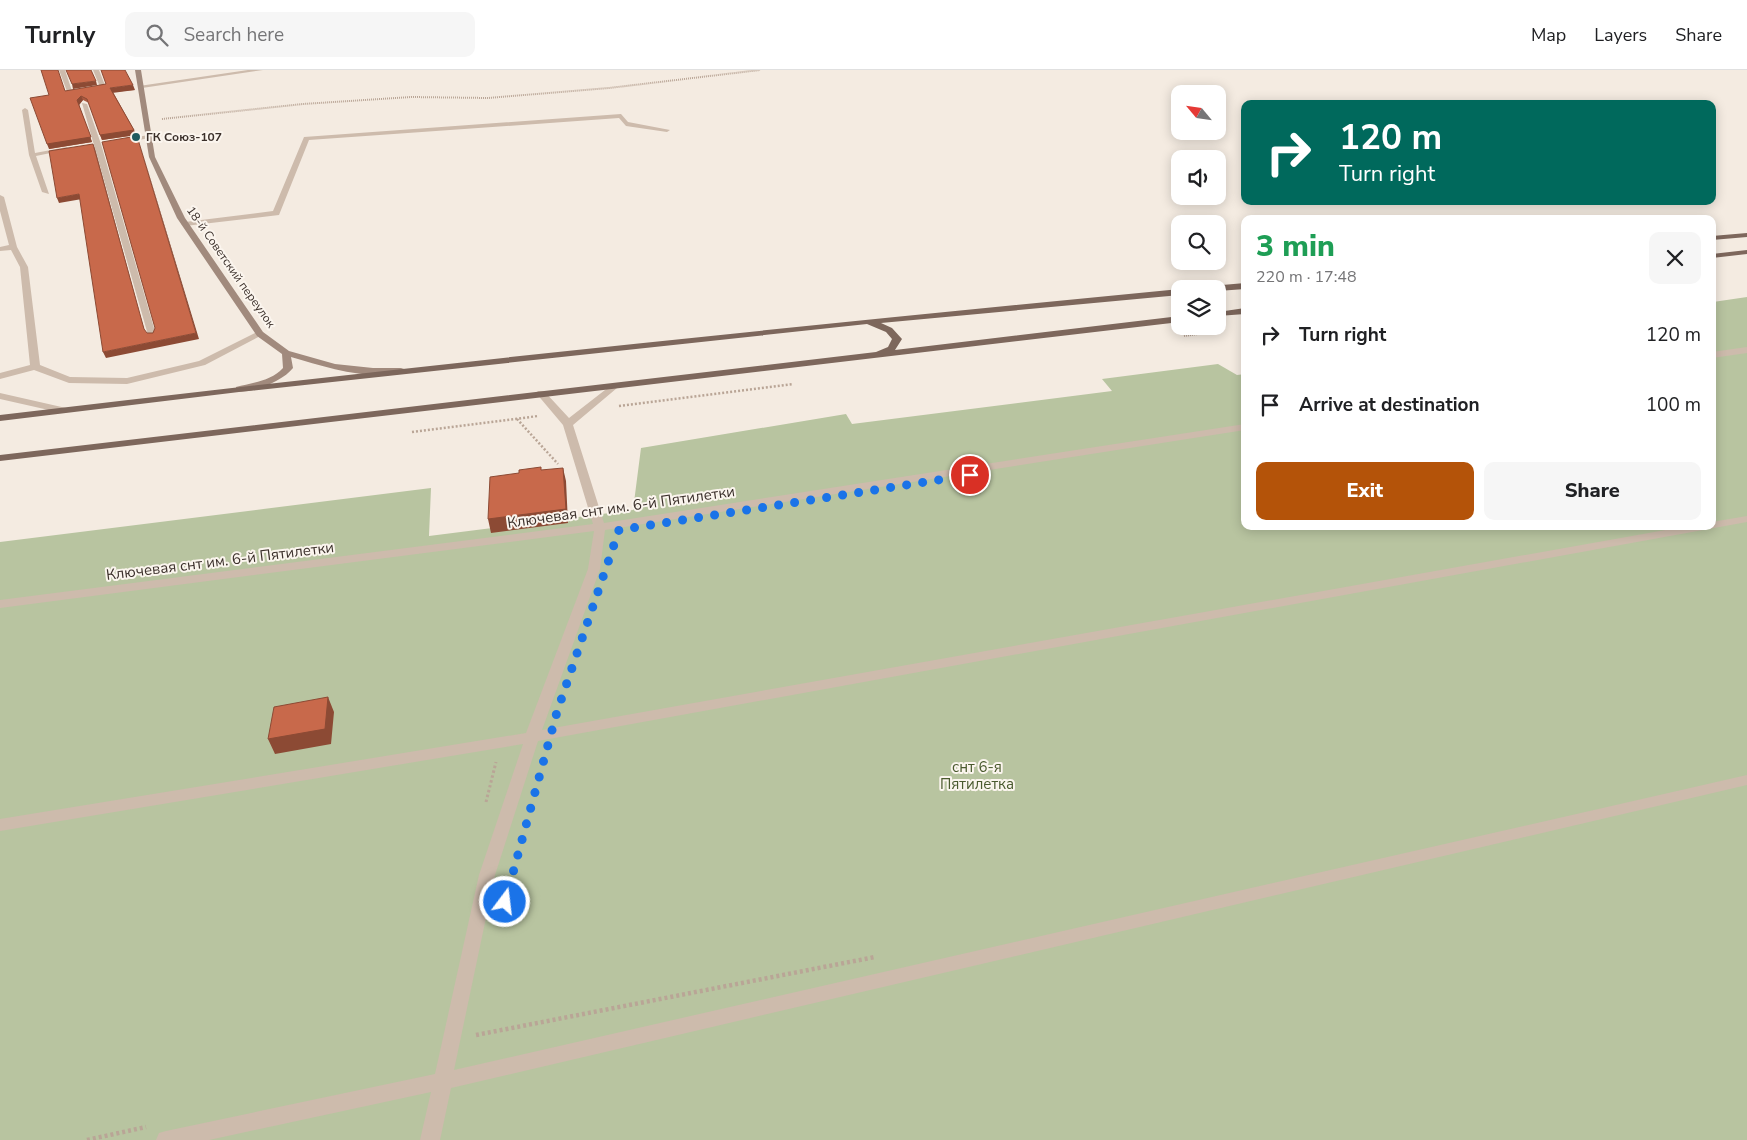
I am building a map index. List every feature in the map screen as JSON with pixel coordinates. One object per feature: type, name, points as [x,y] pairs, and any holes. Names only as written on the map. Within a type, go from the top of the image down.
[{"type":"main road","points":[[1716,238],[1747,235]]},
{"type":"main road","points":[[1716,256],[1747,252]]},
{"type":"main road","points":[[1226,288],[1241,286]]},
{"type":"main road","points":[[0,418],[239,389],[865,322],[1171,293]]},
{"type":"main road","points":[[1226,313],[1241,311]]},
{"type":"main road","points":[[0,458],[1171,320]]},
{"type":"main road","points":[[865,322],[884,327],[895,334],[897,339],[891,349],[869,356]]},
{"type":"street","points":[[62,70],[70,93],[103,88],[96,70]]},
{"type":"street","name":"18-й Советский переулок","points":[[140,70],[152,157],[185,224],[260,334],[286,353],[334,367],[416,371]]},
{"type":"street","points":[[142,86],[260,70]]},
{"type":"street","points":[[84,104],[102,144],[152,335]]},
{"type":"street","points":[[25,110],[32,155],[46,192]]},
{"type":"street","points":[[185,224],[276,213],[306,138],[621,116],[626,124],[667,130]]},
{"type":"street","points":[[115,142],[148,137]]},
{"type":"street","points":[[89,146],[102,144]]},
{"type":"street","points":[[32,155],[79,147]]},
{"type":"street","points":[[0,197],[13,247],[24,267],[35,367]]},
{"type":"street","points":[[0,249],[13,247]]},
{"type":"street","points":[[0,376],[35,367],[69,380],[127,381],[202,363],[260,334]]},
{"type":"street","points":[[1716,354],[1747,350]]},
{"type":"street","points":[[239,389],[274,380],[284,374],[288,368],[286,353]]},
{"type":"street","points":[[568,424],[614,386]]},
{"type":"street","points":[[430,1140],[487,875],[532,737],[594,569],[600,527],[568,424],[541,393]]},
{"type":"street","points":[[0,396],[62,410]]},
{"type":"street","name":"Ключевая снт им. 6-й Пятилетки","points":[[0,604],[600,527],[1241,428]]},
{"type":"street","points":[[1716,525],[1747,520]]},
{"type":"street","points":[[0,825],[532,737],[1689,530]]},
{"type":"street","points":[[166,1140],[442,1081],[1747,780]]},
{"type":"path","points":[[146,121],[303,104],[411,97],[488,98],[609,88],[760,70]]},
{"type":"path","points":[[516,419],[560,466]]},
{"type":"path","points":[[484,810],[498,754],[508,752],[513,740]]},
{"type":"path","points":[[87,1140],[154,1125]]},
{"type":"green space","name":"снт 6-я Пятилетка","points":[[1747,297],[1747,1140],[0,1140],[0,542],[431,488],[429,536],[633,510],[641,448],[846,414],[852,424],[1112,391],[1102,379],[1218,364],[1237,375],[1241,374],[1241,530],[1716,530],[1716,302]]},
{"type":"building","points":[[41,70],[58,70],[65,91],[106,84],[101,70],[125,70],[133,85],[110,88],[134,130],[100,135],[87,99],[81,96],[77,100],[91,137],[47,144],[30,98],[49,95]]},
{"type":"building","points":[[66,70],[91,70],[96,81],[72,84]]},
{"type":"building","points":[[137,136],[196,333],[103,352],[79,194],[57,198],[49,151],[93,144],[144,329],[147,333],[153,333],[155,328],[102,142]]},
{"type":"building","points":[[541,467],[541,470],[563,468],[566,509],[488,519],[490,477],[519,473],[519,470]]},
{"type":"building","points":[[328,697],[325,729],[268,739],[274,707]]},
{"type":"place","name":"ГК Союз-107","points":[[136,137]]},
{"type":"route","points":[[505,902],[557,712],[619,530],[970,475]]}]
